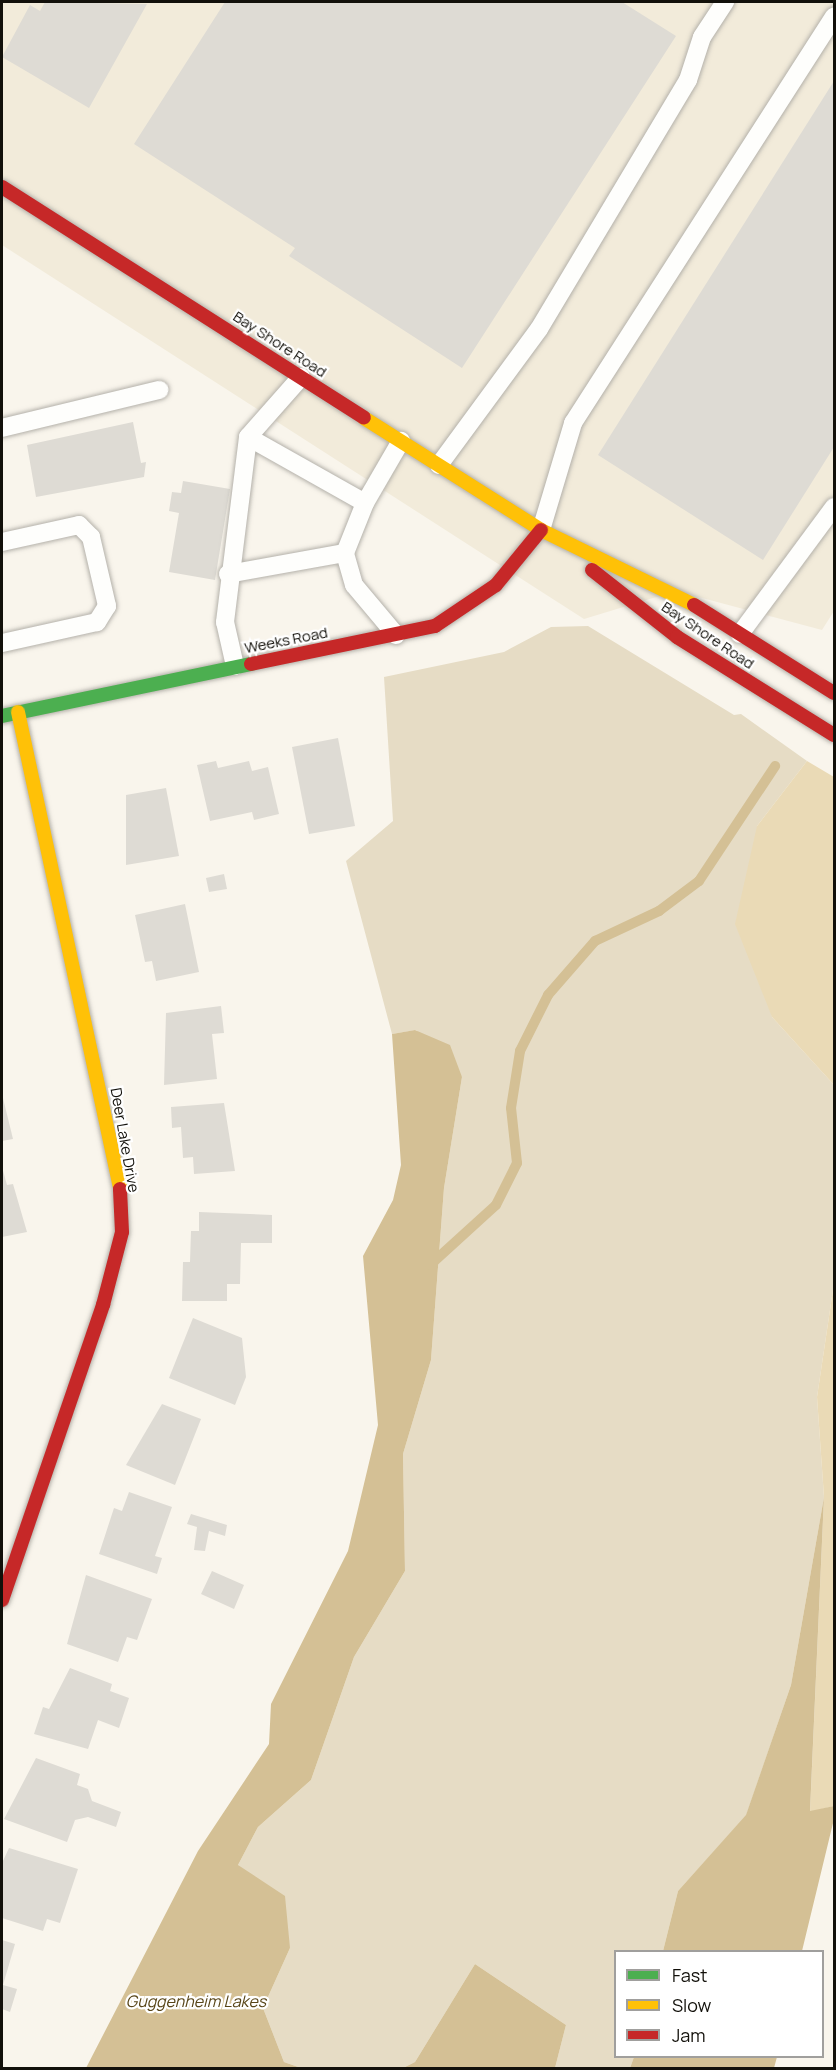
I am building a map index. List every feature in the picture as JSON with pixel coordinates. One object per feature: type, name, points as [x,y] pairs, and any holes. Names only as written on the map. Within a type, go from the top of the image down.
[{"type":"street","name":"Bay Shore Road","points":[[2,187],[541,530],[740,633],[834,693]]},
{"type":"street","name":"Bay Shore Road","points":[[541,530],[677,638],[834,735]]},
{"type":"street","name":"Weeks Road","points":[[2,716],[435,626],[476,601],[519,562],[541,530]]},
{"type":"street","name":"Deer Lake Drive","points":[[2,1600],[103,1305],[122,1232],[119,1179],[18,712]]},
{"type":"lane","points":[[439,465],[539,329],[688,80],[702,37],[725,2]]},
{"type":"lane","points":[[541,530],[573,423],[834,16]]},
{"type":"lane","points":[[235,666],[225,622],[228,574],[248,437],[302,377]]},
{"type":"lane","points":[[2,428],[159,390]]},
{"type":"lane","points":[[248,437],[365,503]]},
{"type":"lane","points":[[396,635],[354,585],[345,553],[365,503],[401,441]]},
{"type":"lane","points":[[740,633],[834,507]]},
{"type":"lane","points":[[2,542],[79,525],[91,537],[107,606],[97,622],[2,643]]},
{"type":"lane","points":[[228,574],[345,553]]},
{"type":"shaded area","points":[[2,2],[834,2],[834,611],[822,630],[676,591],[584,619],[2,245]]},
{"type":"shaded area","points":[[588,626],[734,715],[741,714],[807,761],[757,826],[772,1017],[834,1085],[834,1283],[817,1397],[824,1497],[791,1685],[746,1816],[678,1891],[663,1950],[614,1950],[614,2058],[634,2058],[630,2068],[555,2068],[566,2025],[475,1964],[415,2062],[403,2068],[301,2068],[284,2062],[263,2008],[290,1948],[238,1865],[258,1827],[311,1780],[354,1657],[405,1571],[403,1454],[431,1360],[444,1188],[462,1077],[416,1030],[392,1034],[346,861],[393,821],[384,677],[504,652],[551,627]]},
{"type":"shaded area","points":[[807,761],[834,777],[834,1085],[772,1017],[735,924],[757,826]]},
{"type":"shaded area","points":[[834,1283],[834,1806],[810,1812],[824,1497],[817,1397]]},
{"type":"water","name":"Guggenheim Lakes","points":[[415,1030],[450,1045],[462,1077],[444,1188],[431,1360],[403,1454],[405,1571],[354,1657],[311,1780],[258,1827],[238,1865],[285,1896],[290,1948],[263,2008],[284,2062],[301,2068],[86,2068],[198,1851],[269,1744],[271,1704],[348,1551],[378,1425],[363,1256],[393,1200],[401,1165],[392,1034]]},
{"type":"water","points":[[824,1497],[810,1811],[834,1806],[834,1819],[802,1950],[663,1950],[678,1891],[746,1815],[791,1685]]},
{"type":"water","points":[[475,1964],[566,2025],[555,2068],[403,2068],[415,2062]]},
{"type":"water","points":[[633,2058],[777,2058],[774,2068],[630,2068]]},
{"type":"building","points":[[45,2],[147,4],[89,108],[2,57],[30,5],[40,11]]},
{"type":"building","points":[[225,2],[622,2],[676,36],[462,368],[289,256],[295,248],[134,144]]},
{"type":"building","points":[[834,81],[834,447],[763,560],[598,455]]},
{"type":"building","points":[[133,422],[141,463],[146,462],[144,477],[36,497],[27,445]]},
{"type":"building","points":[[183,481],[230,489],[215,580],[169,572],[179,513],[169,511],[172,492],[181,493]]},
{"type":"building","points":[[338,738],[355,826],[309,834],[292,747]]},
{"type":"building","points":[[216,761],[218,768],[249,761],[252,771],[268,767],[279,814],[254,820],[252,812],[210,821],[197,765]]},
{"type":"building","points":[[166,788],[179,856],[126,865],[126,795]]},
{"type":"building","points":[[224,874],[227,889],[209,892],[206,878]]},
{"type":"building","points":[[185,904],[199,972],[156,981],[152,961],[145,962],[135,915]]},
{"type":"building","points":[[221,1006],[224,1033],[212,1034],[217,1079],[164,1085],[166,1013]]},
{"type":"building","points":[[2,1094],[13,1139],[2,1141]]},
{"type":"building","points":[[224,1103],[235,1171],[194,1174],[193,1157],[183,1158],[181,1127],[172,1128],[171,1107]]},
{"type":"building","points":[[2,1167],[7,1185],[13,1184],[27,1232],[2,1237]]},
{"type":"building","points":[[199,1212],[272,1215],[272,1243],[241,1243],[240,1284],[227,1284],[227,1301],[182,1301],[183,1262],[190,1262],[191,1231],[199,1231]]},
{"type":"building","points":[[193,1318],[242,1338],[246,1377],[235,1405],[169,1378]]},
{"type":"building","points":[[162,1404],[201,1419],[175,1485],[126,1465]]},
{"type":"building","points":[[129,1492],[172,1507],[155,1556],[162,1558],[157,1574],[99,1554],[114,1508],[122,1511]]},
{"type":"building","points":[[191,1514],[227,1525],[225,1536],[209,1531],[205,1551],[194,1550],[197,1527],[187,1524]]},
{"type":"building","points":[[212,1571],[244,1585],[234,1609],[201,1594]]},
{"type":"building","points":[[86,1575],[152,1599],[137,1640],[127,1637],[118,1662],[67,1644]]},
{"type":"building","points":[[70,1668],[112,1684],[110,1691],[129,1698],[119,1728],[98,1720],[88,1749],[34,1734],[43,1707],[49,1709]]},
{"type":"building","points":[[36,1758],[80,1774],[77,1785],[88,1789],[92,1801],[121,1812],[116,1827],[88,1817],[75,1820],[67,1842],[4,1819]]},
{"type":"building","points":[[9,1848],[78,1869],[60,1923],[47,1919],[43,1931],[2,1918],[2,1863]]},
{"type":"building","points":[[2,1940],[15,1944],[3,1985],[17,1989],[10,2012],[2,2009]]},
{"type":"waterway","points":[[430,1265],[496,1205],[517,1163],[511,1108],[520,1051],[548,995],[595,941],[659,911],[699,881],[775,766]]},
{"type":"traffic: fast","points":[[2,716],[251,664]]},
{"type":"traffic: slow","points":[[364,418],[541,530],[694,605]]},
{"type":"traffic: slow","points":[[18,712],[120,1189]]},
{"type":"traffic: jam","points":[[2,187],[364,418]]},
{"type":"traffic: jam","points":[[251,664],[435,626],[496,585],[541,530]]},
{"type":"traffic: jam","points":[[592,570],[677,637],[834,735]]},
{"type":"traffic: jam","points":[[694,605],[834,693]]},
{"type":"traffic: jam","points":[[2,1600],[103,1305],[122,1232],[120,1189]]}]
